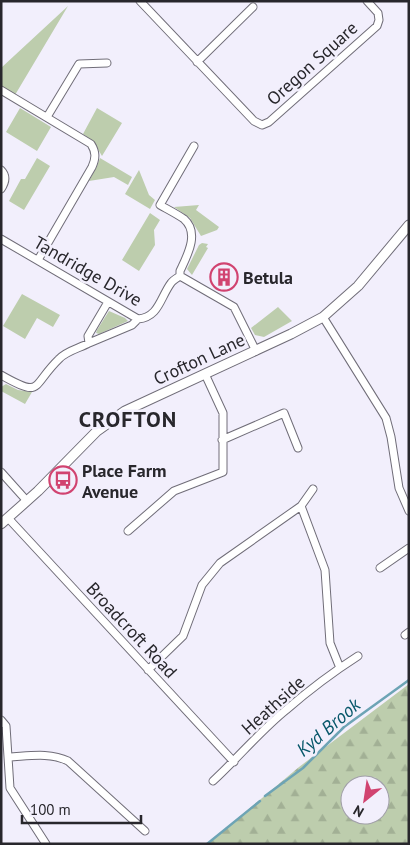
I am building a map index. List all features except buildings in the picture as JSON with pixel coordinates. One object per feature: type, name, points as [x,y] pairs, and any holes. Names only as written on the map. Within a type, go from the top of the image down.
[{"type":"street","name":"Oregon Square","points":[[140,1],[254,122],[262,125],[269,122],[376,26],[379,20],[378,13],[367,1]]},
{"type":"street","points":[[197,62],[253,7]]},
{"type":"street","points":[[47,118],[79,64],[107,63]]},
{"type":"street","points":[[1,90],[91,144],[95,151],[92,167],[38,260]]},
{"type":"street","points":[[194,146],[160,205],[185,220],[190,230],[192,242],[180,271],[180,276],[234,308],[256,351]]},
{"type":"street","points":[[1,170],[5,177],[5,183],[1,190]]},
{"type":"street","name":"Crofton Lane","points":[[5,521],[97,432],[125,411],[256,351],[323,317],[358,286],[409,225]]},
{"type":"street","name":"Tandridge Drive","points":[[1,239],[138,319],[145,319],[156,311],[172,282],[180,276]]},
{"type":"street","points":[[89,343],[88,336],[108,302]]},
{"type":"street","points":[[323,317],[386,418],[399,488],[402,499],[409,511]]},
{"type":"street","points":[[1,375],[23,386],[36,387],[59,358],[132,325],[138,319]]},
{"type":"street","points":[[128,530],[174,491],[223,472],[223,413],[205,374]]},
{"type":"street","points":[[222,440],[284,413],[298,448]]},
{"type":"street","points":[[1,472],[26,501]]},
{"type":"street","points":[[148,670],[183,636],[202,585],[220,563],[301,506],[313,489]]},
{"type":"street","points":[[301,506],[325,570],[330,643],[340,668]]},
{"type":"street","name":"Broadcroft Road","points":[[5,521],[234,762]]},
{"type":"street","points":[[380,568],[409,548]]},
{"type":"street","name":"Heathside","points":[[214,781],[285,710],[358,656]]},
{"type":"street","points":[[1,720],[6,726],[10,788],[46,844]]},
{"type":"street","points":[[9,757],[49,755],[68,761],[145,831]]},
{"type":"green space","points":[[68,6],[15,95],[1,88],[1,68]]},
{"type":"green space","points":[[20,108],[51,127],[37,151],[6,132]]},
{"type":"green space","points":[[97,108],[122,123],[102,156],[93,141],[83,134]]},
{"type":"green space","points":[[37,158],[50,166],[24,210],[9,201],[21,179],[25,179]]},
{"type":"green space","points":[[100,158],[132,177],[128,185],[114,177],[89,181]]},
{"type":"green space","points":[[139,170],[149,195],[155,200],[150,209],[125,194]]},
{"type":"green space","points":[[199,205],[196,210],[219,227],[217,230],[201,236],[190,218],[174,207]]},
{"type":"green space","points":[[150,213],[160,220],[154,230],[155,245],[139,271],[122,260]]},
{"type":"green space","points":[[202,243],[208,244],[206,247],[208,248],[192,275],[187,269],[199,245]]},
{"type":"green space","points":[[22,294],[60,315],[53,327],[37,318],[25,339],[3,326]]},
{"type":"green space","points":[[278,307],[292,321],[264,337],[255,335],[251,328]]},
{"type":"green space","points":[[109,311],[128,321],[99,334],[96,333],[97,330]]},
{"type":"green space","points":[[6,384],[18,390],[32,392],[25,404],[1,391],[1,387]]},
{"type":"green space","points":[[409,684],[409,844],[207,844],[299,767]]},
{"type":"waterway","name":"Kyd Brook","points":[[265,796],[303,768],[344,727],[409,680]]},
{"type":"waterway","name":"Kyd Brook","points":[[207,844],[260,801]]},
{"type":"place","name":"Betula","points":[[224,277]]},
{"type":"place","name":"Place Farm Avenue","points":[[63,480]]},
{"type":"district","name":"CROFTON","points":[[128,419]]}]
